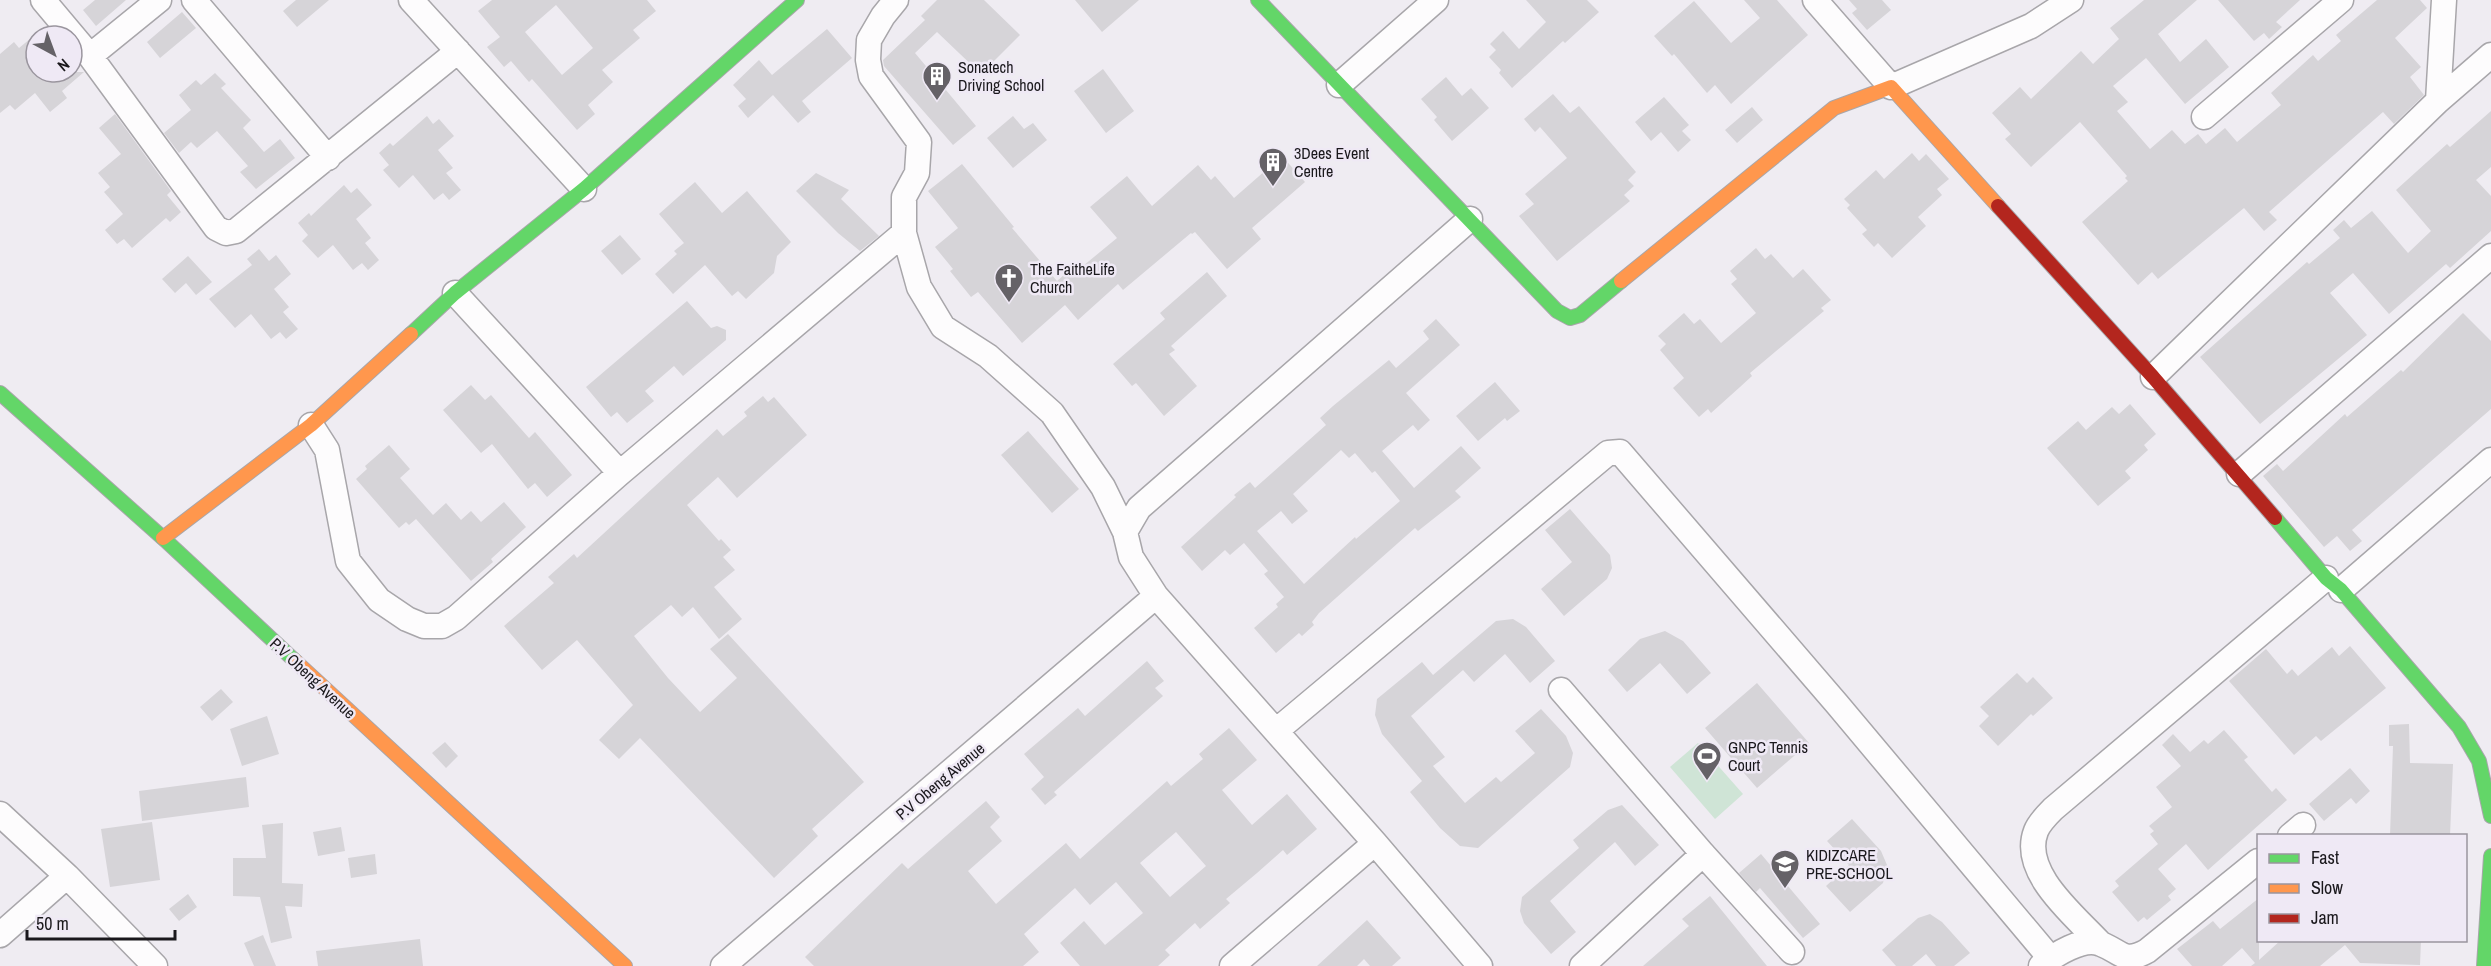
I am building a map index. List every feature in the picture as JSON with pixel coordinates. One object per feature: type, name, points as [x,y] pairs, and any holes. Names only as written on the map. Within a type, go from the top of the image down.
[{"type":"street","points":[[43,0],[90,56],[216,228],[226,233],[236,231],[458,51]]},
{"type":"street","points":[[90,56],[159,0]]},
{"type":"street","points":[[194,0],[328,158]]},
{"type":"street","points":[[163,538],[311,425],[455,293],[584,189],[797,0]]},
{"type":"street","points":[[896,0],[883,16],[869,40],[868,60],[871,76],[919,142],[917,173],[904,197],[904,233],[919,287],[943,327],[988,356],[1052,413],[1103,487],[1125,532],[1131,557],[1156,596],[1375,843],[1478,965]]},
{"type":"street","points":[[1258,0],[1557,311],[1570,318],[1580,315],[1834,108],[1891,87],[2031,26],[2071,0]]},
{"type":"street","points":[[1339,85],[1436,0]]},
{"type":"street","points":[[1815,0],[2239,474],[2459,727],[2479,761],[2491,816]]},
{"type":"street","points":[[2204,117],[2342,0]]},
{"type":"street","points":[[2438,101],[2444,0]]},
{"type":"street","points":[[418,2],[458,51],[584,189]]},
{"type":"street","points":[[2153,377],[2438,101],[2491,55]]},
{"type":"street","points":[[1125,532],[1139,508],[1470,219]]},
{"type":"street","points":[[311,425],[327,450],[348,561],[379,600],[407,619],[424,626],[442,626],[456,618],[620,473],[904,233]]},
{"type":"street","points":[[2239,474],[2491,256]]},
{"type":"street","points":[[455,293],[620,473]]},
{"type":"street","name":"P.V Obeng Avenue","points":[[0,393],[163,538],[625,966]]},
{"type":"street","points":[[1276,731],[1608,453],[1620,452],[1837,704],[2046,962],[2075,945],[2099,942]]},
{"type":"street","points":[[2257,863],[2147,951],[2135,958],[2121,956],[2099,942],[2047,886],[2034,862],[2033,843],[2036,830],[2053,809],[2491,460]]},
{"type":"street","name":"P.V Obeng Avenue","points":[[723,966],[1156,596]]},
{"type":"street","points":[[1561,690],[1703,854],[1792,952]]},
{"type":"street","points":[[0,814],[67,876],[155,966]]},
{"type":"street","points":[[1232,966],[1375,843]]},
{"type":"street","points":[[1582,966],[1703,854]]},
{"type":"street","points":[[2484,966],[2491,856]]},
{"type":"street","points":[[0,935],[67,876]]},
{"type":"green space","name":"GNPC Tennis Court","points":[[1698,743],[1743,794],[1715,819],[1670,767]]},
{"type":"building","points":[[95,0],[126,0],[96,26],[83,10]]},
{"type":"building","points":[[296,0],[329,0],[297,27],[283,11]]},
{"type":"building","points":[[492,0],[647,0],[656,11],[633,30],[640,38],[602,70],[613,82],[588,105],[595,114],[577,130],[532,79],[529,82],[511,61],[504,67],[487,47],[500,37],[478,11]],"holes":[[[556,5],[593,48],[562,75],[525,32]]]},
{"type":"building","points":[[937,0],[984,0],[1020,35],[981,74],[937,32],[915,53],[976,126],[953,145],[884,66],[883,60],[925,20],[921,16]]},
{"type":"building","points":[[1075,0],[1139,0],[1102,32]]},
{"type":"building","points":[[1526,0],[1587,0],[1599,12],[1565,43],[1563,41],[1512,88],[1499,73],[1501,70],[1489,57],[1496,50],[1490,44],[1503,31],[1519,49],[1546,22]]},
{"type":"building","points":[[1744,0],[1777,0],[1808,35],[1731,104],[1715,85],[1707,93],[1674,54],[1672,56],[1654,36],[1694,1],[1731,43],[1760,18]]},
{"type":"building","points":[[1849,0],[1882,0],[1891,10],[1867,30],[1852,13],[1857,9]]},
{"type":"building","points":[[2144,0],[2197,0],[2158,34],[2180,62],[2206,39],[2229,67],[2185,104],[2146,58],[2113,86],[2128,102],[2117,111],[2150,149],[2172,130],[2185,144],[2198,134],[2206,144],[2225,128],[2237,142],[2281,105],[2271,93],[2313,55],[2318,61],[2341,41],[2336,35],[2377,0],[2420,0],[2427,8],[2395,38],[2421,67],[2410,77],[2424,95],[2394,124],[2383,112],[2269,212],[2277,220],[2264,231],[2244,208],[2158,279],[2152,272],[2138,285],[2082,222],[2128,181],[2125,178],[2127,176],[2080,122],[2031,167],[2005,139],[2011,134],[1992,113],[2020,87],[2031,99],[2081,51],[2093,64],[2119,39],[2110,28]]},
{"type":"building","points":[[2218,0],[2300,0],[2276,22],[2282,27],[2269,39],[2264,33],[2254,41]]},
{"type":"building","points":[[182,12],[196,28],[160,58],[147,42]]},
{"type":"building","points":[[827,29],[852,58],[802,101],[811,112],[798,123],[773,95],[748,118],[738,106],[746,99],[733,85],[759,60],[772,75]]},
{"type":"building","points":[[14,42],[19,48],[24,44],[24,84],[70,84],[62,91],[67,98],[50,112],[35,93],[15,110],[10,105],[0,113],[0,54]]},
{"type":"building","points":[[1103,69],[1134,111],[1106,133],[1074,91]]},
{"type":"building","points":[[215,73],[226,84],[221,88],[251,120],[243,128],[264,152],[280,139],[295,158],[256,189],[240,172],[248,166],[217,131],[197,148],[191,142],[179,153],[164,133],[191,110],[179,95],[196,80],[201,85]]},
{"type":"building","points":[[1446,77],[1462,96],[1471,88],[1489,108],[1452,141],[1434,120],[1437,117],[1421,99]]},
{"type":"building","points":[[1553,94],[1570,113],[1579,106],[1636,172],[1628,180],[1634,186],[1624,195],[1630,201],[1557,261],[1519,216],[1534,204],[1525,194],[1567,158],[1540,127],[1535,132],[1524,119]]},
{"type":"building","points":[[1664,97],[1689,125],[1682,131],[1691,140],[1678,152],[1661,132],[1651,141],[1635,122]]},
{"type":"building","points":[[1752,107],[1763,120],[1737,143],[1725,130]]},
{"type":"building","points":[[2491,111],[2491,167],[2476,180],[2491,196],[2491,231],[2450,268],[2446,264],[2389,314],[2353,273],[2330,293],[2367,335],[2260,424],[2200,357],[2307,262],[2309,264],[2340,238],[2333,230],[2344,220],[2351,228],[2372,211],[2408,253],[2431,231],[2396,190],[2447,144],[2450,147]]},
{"type":"building","points":[[115,114],[171,191],[167,195],[181,212],[170,222],[166,218],[132,248],[124,239],[117,244],[105,230],[123,214],[104,192],[110,187],[98,173],[121,154],[99,128]]},
{"type":"building","points":[[427,116],[433,124],[439,119],[454,136],[438,150],[453,168],[446,173],[461,190],[449,200],[443,193],[434,200],[413,175],[399,188],[383,170],[389,165],[379,153],[390,143],[393,146]]},
{"type":"building","points":[[1013,116],[1024,129],[1033,123],[1047,140],[1013,168],[987,138]]},
{"type":"building","points":[[1912,153],[1919,161],[1926,154],[1949,179],[1937,189],[1942,195],[1918,217],[1926,226],[1892,258],[1878,243],[1874,247],[1862,234],[1867,230],[1847,208],[1850,205],[1844,199],[1876,170],[1884,179]]},
{"type":"building","points":[[1282,156],[1305,182],[1252,228],[1261,239],[1227,269],[1195,232],[1191,233],[1123,290],[1118,284],[1078,320],[1065,305],[1022,343],[978,292],[971,297],[950,271],[953,269],[935,247],[958,228],[928,191],[962,164],[1057,281],[1079,262],[1083,266],[1117,238],[1090,207],[1127,176],[1152,206],[1198,165],[1211,180],[1215,176],[1234,198]]},
{"type":"building","points":[[816,173],[849,190],[841,199],[879,236],[860,251],[838,233],[796,191]]},
{"type":"building","points":[[695,182],[722,213],[747,191],[791,242],[777,256],[774,273],[746,299],[738,291],[732,296],[705,265],[673,294],[655,274],[677,254],[674,251],[684,243],[659,214]]},
{"type":"building","points":[[344,185],[351,193],[357,188],[372,205],[356,219],[371,238],[365,243],[379,260],[368,270],[362,263],[353,270],[333,245],[318,258],[302,241],[308,235],[298,223],[309,213],[311,216]]},
{"type":"building","points":[[620,235],[641,259],[622,275],[601,251]]},
{"type":"building","points":[[1756,248],[1765,259],[1771,254],[1793,278],[1803,269],[1831,300],[1821,308],[1824,311],[1750,373],[1752,376],[1711,413],[1708,409],[1699,417],[1673,388],[1684,378],[1660,350],[1666,344],[1658,336],[1684,313],[1694,324],[1700,319],[1721,343],[1756,313],[1731,284],[1737,279],[1730,271]]},
{"type":"building","points":[[259,249],[269,261],[276,255],[291,274],[274,289],[289,307],[283,312],[298,329],[286,339],[280,332],[271,339],[251,314],[235,328],[209,299],[252,265],[247,259]]},
{"type":"building","points":[[188,256],[212,282],[196,295],[186,283],[175,293],[162,279]]},
{"type":"building","points":[[1207,272],[1227,296],[1171,346],[1175,350],[1169,354],[1197,386],[1164,416],[1136,383],[1132,386],[1113,364],[1165,319],[1160,313]]},
{"type":"building","points":[[687,301],[711,328],[717,326],[726,330],[726,340],[683,376],[674,366],[645,391],[654,401],[627,423],[617,412],[611,417],[586,387]]},
{"type":"building","points":[[2463,313],[2491,341],[2491,409],[2352,530],[2362,541],[2350,551],[2337,536],[2324,547],[2263,476],[2277,464],[2283,471],[2345,414],[2347,417],[2401,370],[2403,372]]},
{"type":"building","points":[[1436,319],[1460,345],[1406,393],[1430,420],[1418,431],[1413,425],[1382,451],[1414,488],[1461,446],[1481,468],[1455,491],[1461,497],[1418,531],[1415,528],[1319,613],[1312,622],[1314,625],[1302,636],[1299,633],[1276,653],[1254,628],[1278,607],[1276,604],[1284,597],[1264,574],[1268,571],[1244,543],[1230,555],[1225,550],[1202,571],[1181,547],[1236,497],[1234,495],[1250,482],[1255,488],[1326,425],[1320,418],[1333,406],[1389,360],[1396,368],[1429,339],[1423,331]],"holes":[[[1341,450],[1349,458],[1355,453],[1372,473],[1375,471],[1400,501],[1356,539],[1355,537],[1304,584],[1257,531],[1281,511],[1292,524],[1308,511],[1293,494]]]},
{"type":"building","points":[[1495,382],[1520,411],[1507,421],[1505,418],[1478,441],[1456,416]]},
{"type":"building","points":[[471,385],[485,400],[491,395],[529,438],[535,432],[572,475],[547,497],[535,483],[528,489],[492,444],[481,453],[443,410]]},
{"type":"building","points":[[763,396],[768,402],[774,397],[807,435],[737,498],[718,477],[687,505],[719,541],[721,539],[731,550],[723,557],[735,570],[714,587],[742,619],[719,639],[693,607],[682,617],[671,605],[634,636],[668,678],[700,712],[737,678],[710,649],[728,634],[864,782],[812,829],[818,836],[774,878],[640,738],[619,759],[599,740],[633,705],[577,640],[542,670],[504,626],[554,583],[548,577],[574,554],[577,558],[717,429],[723,436],[747,416],[744,412]]},
{"type":"building","points":[[2130,404],[2156,434],[2144,445],[2148,450],[2125,471],[2131,478],[2098,506],[2047,448],[2078,421],[2086,430],[2112,407],[2119,414]]},
{"type":"building","points":[[1028,431],[1079,489],[1052,513],[1001,455]]},
{"type":"building","points":[[389,445],[410,469],[400,478],[433,515],[446,503],[461,520],[471,511],[481,522],[504,502],[526,527],[491,559],[493,562],[471,581],[416,519],[409,525],[406,522],[399,528],[356,479],[367,469],[365,466]]},
{"type":"building","points":[[1570,509],[1610,555],[1612,568],[1607,579],[1564,616],[1541,589],[1572,562],[1545,530]]},
{"type":"building","points":[[1513,619],[1526,627],[1555,661],[1530,683],[1505,654],[1474,682],[1463,670],[1411,716],[1445,757],[1433,766],[1465,803],[1496,777],[1501,782],[1535,753],[1515,731],[1541,709],[1566,736],[1573,753],[1570,767],[1478,848],[1460,846],[1440,828],[1410,792],[1422,781],[1382,734],[1375,715],[1377,699],[1422,662],[1433,675],[1496,621]]},
{"type":"building","points":[[1665,631],[1683,641],[1711,673],[1687,694],[1660,663],[1627,692],[1608,670],[1640,639]]},
{"type":"building","points":[[2350,646],[2386,688],[2321,741],[2316,736],[2294,755],[2229,681],[2266,649],[2287,674],[2292,669],[2298,676],[2332,647],[2339,656]]},
{"type":"building","points":[[1147,661],[1164,681],[1155,688],[1163,696],[1054,792],[1057,795],[1045,805],[1031,789],[1044,777],[1024,754],[1078,708],[1085,716]]},
{"type":"building","points":[[2017,673],[2027,683],[2033,677],[2053,698],[2033,716],[2031,714],[1998,746],[1979,726],[1989,716],[1980,707]]},
{"type":"building","points":[[1757,683],[1809,743],[1757,788],[1705,728]]},
{"type":"building","points":[[221,689],[233,702],[212,721],[200,707]]},
{"type":"building","points":[[267,716],[279,754],[242,766],[230,729]]},
{"type":"building","points":[[2409,724],[2410,763],[2453,764],[2450,834],[2390,834],[2393,746],[2389,746],[2389,725]]},
{"type":"building","points":[[1229,728],[1257,760],[1222,790],[1252,825],[1287,794],[1317,829],[1287,855],[1283,850],[1226,899],[1230,903],[1200,929],[1195,923],[1165,950],[1170,955],[1158,966],[1080,966],[1060,943],[1084,921],[1105,945],[1143,913],[1116,882],[1090,905],[1075,888],[1024,934],[1039,952],[1023,966],[814,966],[805,957],[902,863],[908,869],[986,801],[1000,817],[990,827],[1002,841],[968,871],[996,904],[1066,843],[1080,859],[1167,781],[1171,786],[1203,759],[1199,754]],"holes":[[[1176,832],[1206,866],[1170,897],[1140,863]]]},
{"type":"building","points":[[2224,730],[2248,757],[2244,760],[2272,792],[2276,788],[2287,800],[2208,870],[2186,844],[2158,869],[2176,889],[2168,896],[2171,900],[2147,920],[2144,917],[2138,922],[2112,892],[2119,886],[2115,881],[2158,844],[2150,834],[2154,831],[2149,826],[2172,807],[2156,787],[2181,766],[2162,745],[2173,734],[2190,752],[2204,740],[2208,744]]},
{"type":"building","points":[[445,742],[458,756],[446,768],[432,753]]},
{"type":"building","points":[[2350,768],[2370,791],[2356,804],[2351,798],[2324,821],[2309,804]]},
{"type":"building","points":[[246,777],[249,807],[142,821],[139,791]]},
{"type":"building","points":[[1622,805],[1659,845],[1635,866],[1615,842],[1550,901],[1576,932],[1551,954],[1524,923],[1520,911],[1522,897],[1579,848],[1573,840],[1608,810]]},
{"type":"building","points":[[1852,819],[1881,851],[1887,865],[1883,883],[1850,912],[1826,886],[1849,865],[1827,841]]},
{"type":"building","points":[[152,822],[160,880],[110,887],[101,829]]},
{"type":"building","points":[[283,823],[282,883],[303,884],[302,907],[285,906],[292,938],[271,943],[260,897],[233,896],[233,858],[266,858],[262,825]]},
{"type":"building","points":[[341,827],[345,851],[318,856],[313,832]]},
{"type":"building","points":[[375,854],[377,874],[351,878],[348,858]]},
{"type":"building","name":"KIDIZCARE PRE-SCHOOL","points":[[1761,854],[1820,924],[1803,938],[1760,888],[1756,892],[1739,873]]},
{"type":"building","points":[[188,894],[197,907],[179,921],[169,909]]},
{"type":"building","points":[[1710,896],[1767,966],[1643,966],[1689,926],[1682,919]]},
{"type":"building","points":[[2257,900],[2259,960],[2279,942],[2421,942],[2420,965],[2360,963],[2345,945],[2320,966],[2251,966],[2255,963],[2242,948],[2222,966],[2192,966],[2177,949],[2213,921],[2220,929]]},
{"type":"building","points":[[1930,914],[1942,922],[1970,953],[1954,966],[1936,966],[1926,954],[1912,966],[1896,966],[1882,950],[1918,918]]},
{"type":"building","points":[[1367,920],[1401,958],[1392,966],[1370,966],[1364,959],[1357,966],[1317,966]]},
{"type":"building","points":[[263,935],[276,966],[254,966],[244,943]]},
{"type":"building","points":[[420,939],[423,966],[318,966],[316,951]]},
{"type":"traffic: fast","points":[[411,334],[455,293],[584,189],[797,0]]},
{"type":"traffic: fast","points":[[1258,0],[1557,311],[1570,318],[1580,315],[1621,281]]},
{"type":"traffic: fast","points":[[0,393],[163,538],[294,660]]},
{"type":"traffic: fast","points":[[2275,518],[2326,578],[2341,590],[2459,727],[2479,761],[2491,816]]},
{"type":"traffic: fast","points":[[2484,966],[2491,856]]},
{"type":"traffic: slow","points":[[1621,281],[1834,108],[1891,87],[1998,206]]},
{"type":"traffic: slow","points":[[163,538],[311,425],[411,334]]},
{"type":"traffic: slow","points":[[294,660],[625,966]]},
{"type":"traffic: jam","points":[[1998,206],[2153,377],[2275,518]]},
{"type":"place","name":"Sonatech Driving School","points":[[937,102]]},
{"type":"place","name":"3Dees Event Centre","points":[[1273,188]]},
{"type":"place","name":"The FaitheLife Church","points":[[1009,304]]},
{"type":"place","name":"GNPC Tennis Court","points":[[1707,782]]},
{"type":"place","name":"KIDIZCARE PRE-SCHOOL","points":[[1785,890]]}]
